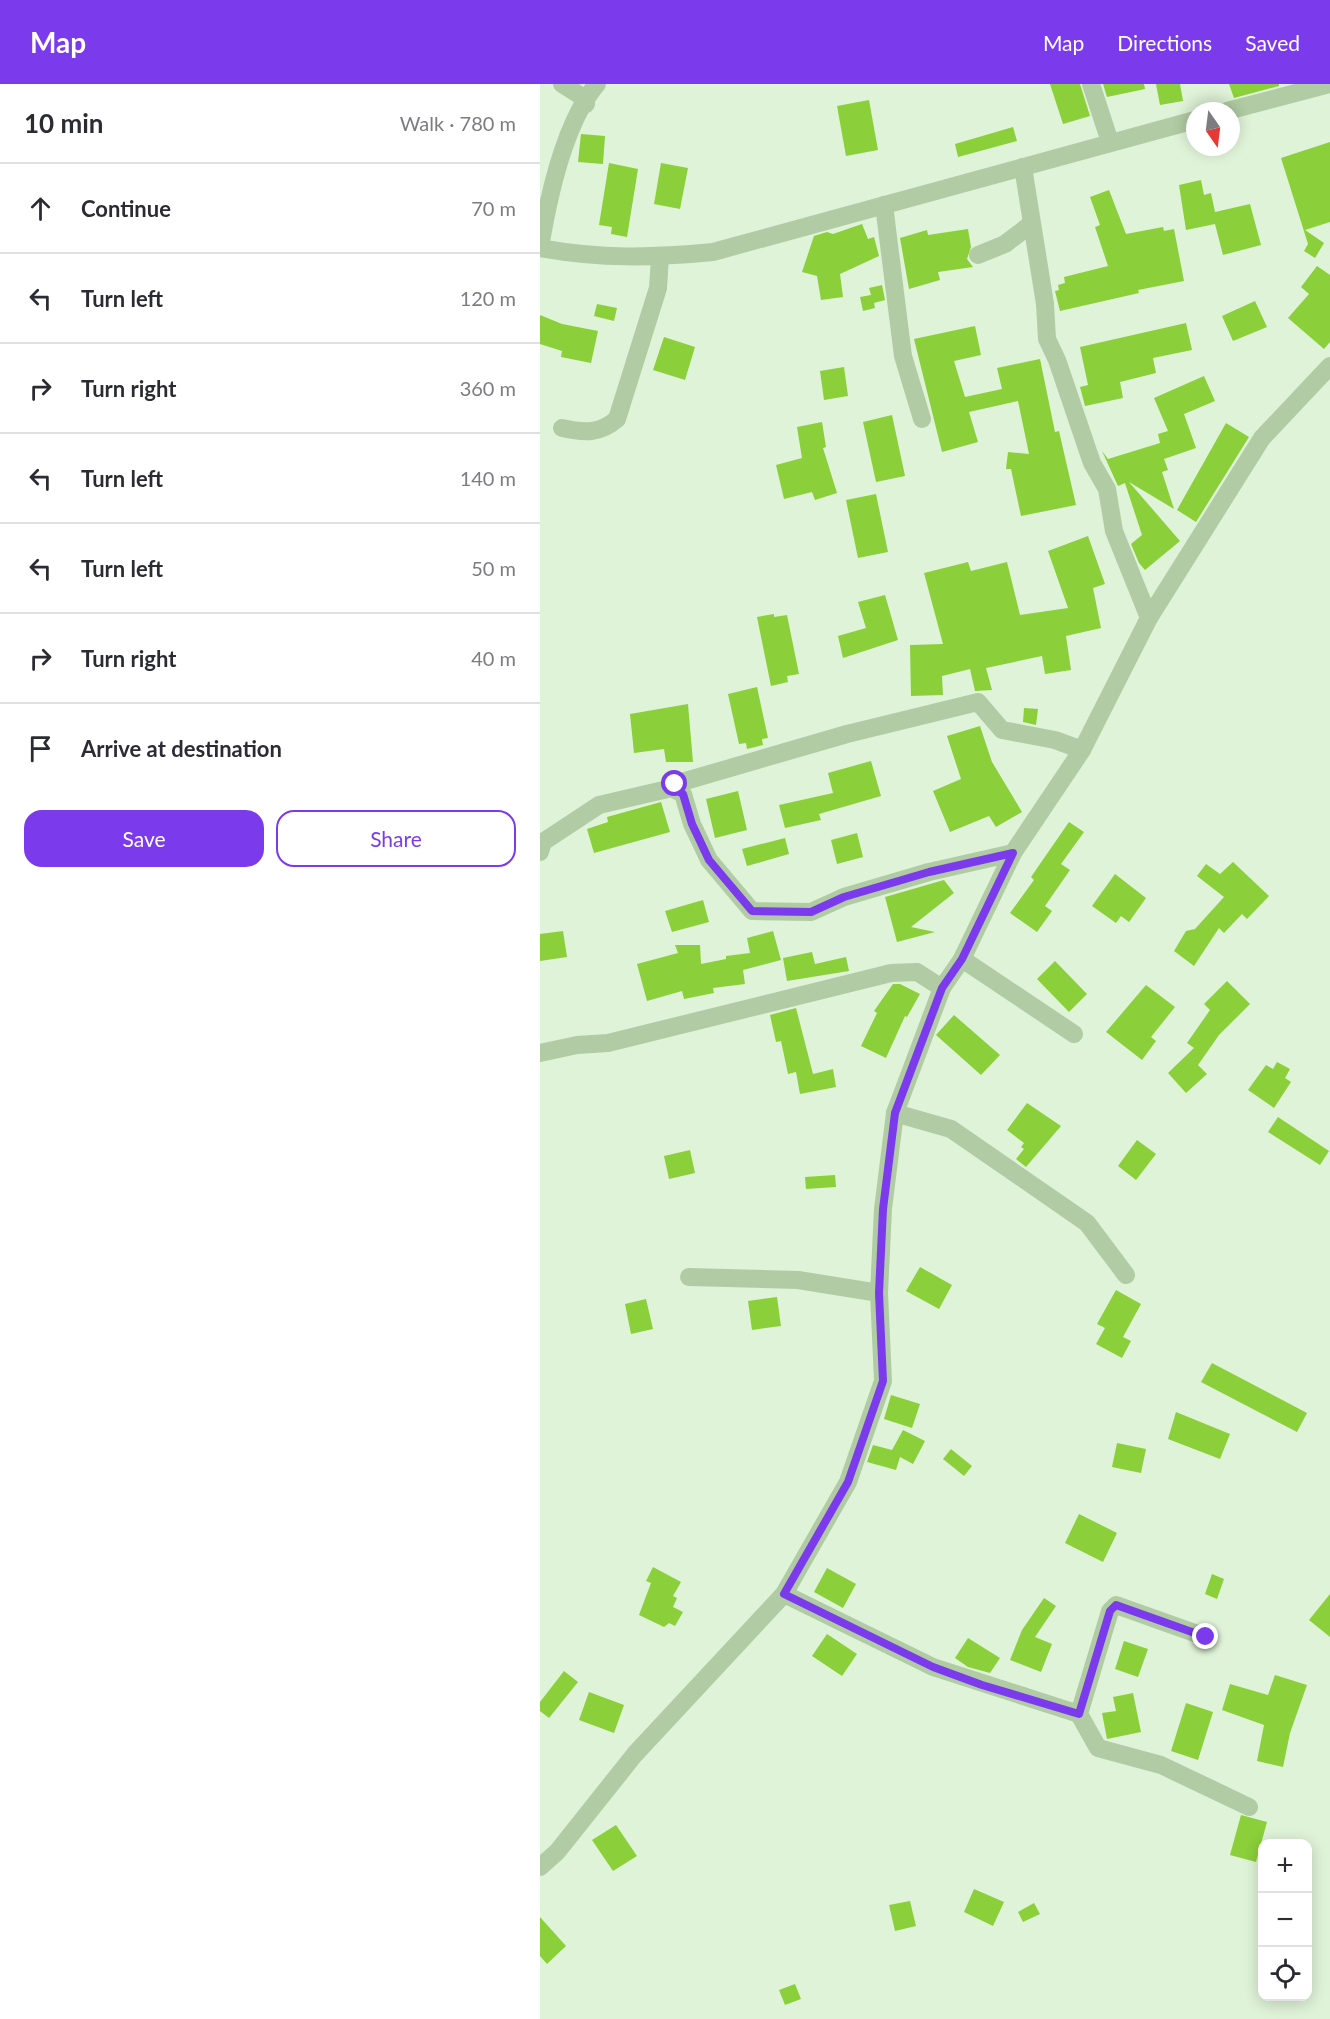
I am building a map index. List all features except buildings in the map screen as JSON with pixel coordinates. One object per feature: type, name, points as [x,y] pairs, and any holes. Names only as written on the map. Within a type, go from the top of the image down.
[{"type":"street","points":[[562,84],[581,96],[586,104]]},
{"type":"street","points":[[597,84],[561,155],[548,203],[540,248],[594,257],[660,257],[713,252],[1186,122]]},
{"type":"street","points":[[1091,84],[1110,142]]},
{"type":"street","points":[[1240,107],[1299,88],[1330,84]]},
{"type":"street","points":[[1023,167],[1045,304],[1047,339],[1057,360],[1092,463],[1107,489],[1114,531],[1149,618]]},
{"type":"street","points":[[884,205],[903,356],[922,419]]},
{"type":"street","points":[[978,255],[1005,244],[1031,224]]},
{"type":"street","points":[[562,428],[580,432],[606,429],[617,419],[658,288],[660,257]]},
{"type":"street","points":[[540,1867],[557,1852],[634,1754],[784,1594],[848,1482],[883,1381],[879,1293],[883,1209],[895,1113],[942,988],[962,959],[1013,853],[1082,750],[1149,618],[1262,438],[1330,366]]},
{"type":"street","points":[[540,852],[543,842],[599,805],[672,788],[675,784],[847,734],[978,702],[1002,730],[1055,740],[1082,750]]},
{"type":"street","points":[[672,788],[683,794],[692,824],[709,860],[752,911],[811,912],[844,897],[929,872],[1013,853]]},
{"type":"street","points":[[962,959],[1074,1034]]},
{"type":"street","points":[[540,1053],[577,1045],[608,1043],[891,973],[917,972],[942,988]]},
{"type":"street","points":[[895,1113],[951,1129],[1087,1224],[1126,1275]]},
{"type":"street","points":[[689,1277],[798,1280],[879,1293]]},
{"type":"street","points":[[784,1594],[933,1667],[982,1685],[1079,1714],[1098,1748],[1161,1765],[1249,1807]]},
{"type":"street","points":[[1079,1714],[1110,1611],[1116,1605],[1206,1637]]},
{"type":"route","points":[[675,784],[672,788],[683,794],[692,824],[709,860],[752,911],[811,912],[844,897],[929,872],[1013,853],[962,959],[942,988],[895,1113],[883,1209],[879,1293],[883,1381],[848,1482],[821,1533],[784,1594],[846,1622],[933,1667],[982,1685],[1079,1714],[1110,1611],[1116,1605],[1206,1637]]}]
